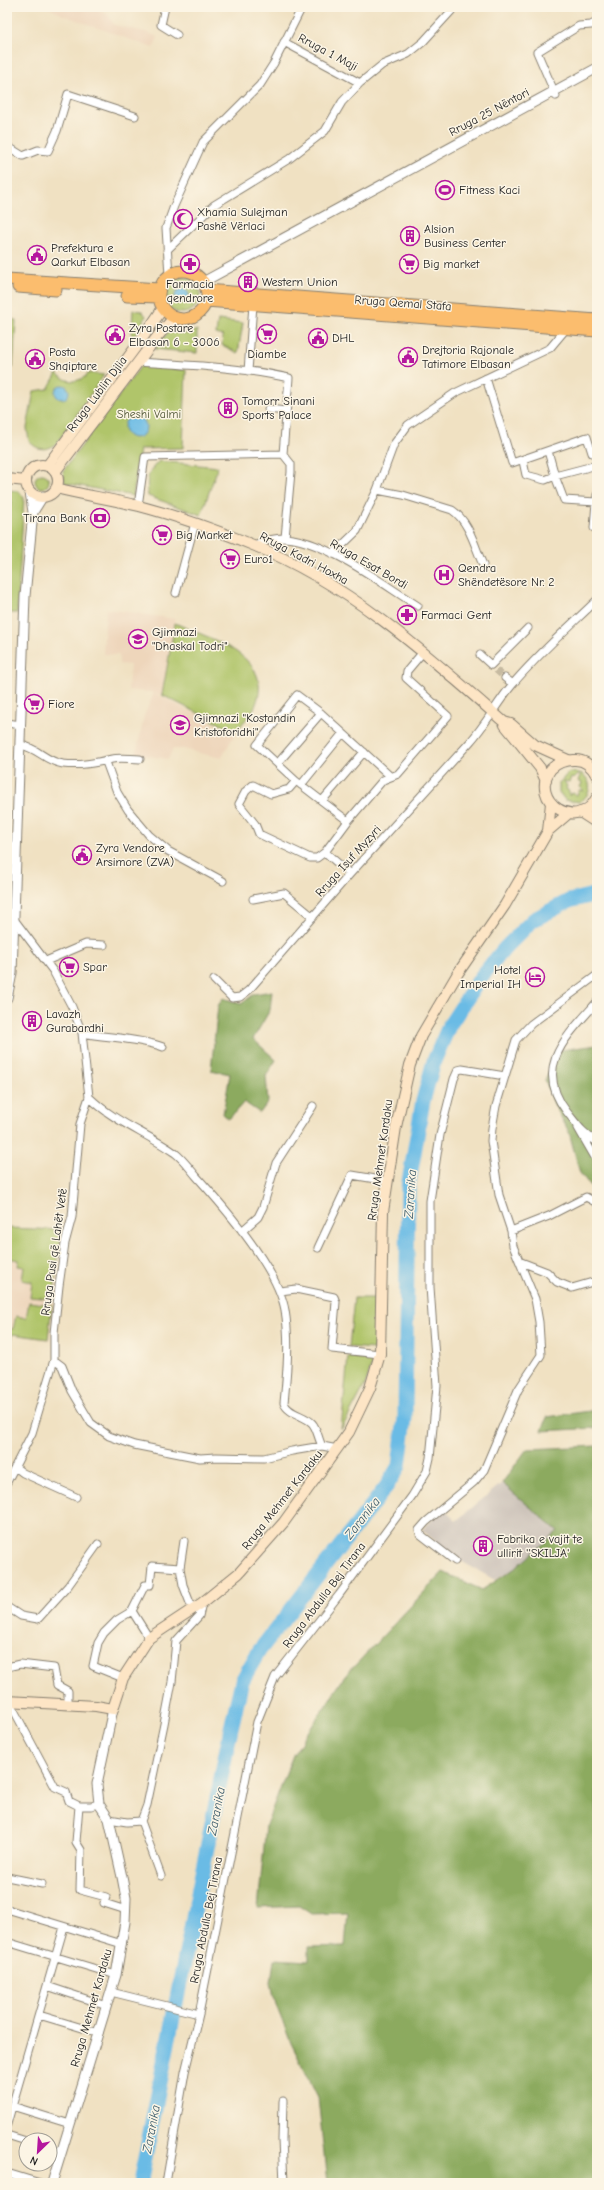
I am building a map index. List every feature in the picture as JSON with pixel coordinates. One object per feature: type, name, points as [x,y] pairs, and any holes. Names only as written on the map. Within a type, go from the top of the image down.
[{"type":"main road","points":[[178,271],[187,271],[196,275],[205,289],[202,309],[196,315],[187,318],[178,318],[168,314],[160,298],[164,280],[169,275],[178,271]]},
{"type":"main road","points":[[7,279],[160,298]]},
{"type":"main road","points":[[7,286],[160,298]]},
{"type":"main road","name":"Rruga Qemal Stafa","points":[[205,289],[253,305],[560,331],[597,331]]},
{"type":"main road","name":"Rruga Qemal Stafa","points":[[205,289],[597,320]]},
{"type":"main road","name":"Rruga Lublin Djlia","points":[[51,469],[144,336],[160,298]]},
{"type":"main road","name":"Rruga Lublin Djlia","points":[[51,469],[170,322],[178,318]]},
{"type":"main road","points":[[33,468],[51,469],[58,480],[56,488],[50,494],[43,496],[30,492],[26,481],[27,476],[33,468]]},
{"type":"main road","points":[[7,479],[26,481]]},
{"type":"main road","name":"Rruga Kadri Hoxha","points":[[56,488],[138,506],[195,524],[254,545],[322,580],[389,625],[423,652],[504,722],[540,768],[546,781],[547,795],[551,803]]},
{"type":"main road","name":"Rruga Kadri Hoxha","points":[[504,722],[511,724],[535,745],[568,760],[597,765]]},
{"type":"main road","points":[[546,781],[554,767],[568,760]]},
{"type":"main road","points":[[584,762],[590,766],[597,776]]},
{"type":"main road","points":[[551,803],[559,810],[569,813],[580,812],[592,805],[597,797]]},
{"type":"main road","name":"Rruga Mehmet Kardaku","points":[[548,831],[551,803]]},
{"type":"main road","points":[[580,812],[597,823]]},
{"type":"main road","name":"Rruga Mehmet Kardaku","points":[[113,1709],[123,1678],[148,1638],[192,1608],[202,1603],[227,1584],[257,1553],[284,1522],[338,1449],[370,1388],[380,1354],[384,1212],[388,1181],[402,1092],[421,1036],[458,973],[506,904],[548,831],[569,813]]},
{"type":"main road","points":[[8,1701],[68,1704],[113,1709]]},
{"type":"street","points":[[165,7],[161,25],[177,34]]},
{"type":"street","points":[[169,275],[166,228],[174,206],[203,142],[260,85],[302,7]]},
{"type":"street","points":[[167,250],[214,205],[289,159],[325,131],[342,102],[360,83],[382,64],[408,54],[423,42],[455,7]]},
{"type":"street","points":[[555,93],[537,52],[579,26],[591,26],[597,22]]},
{"type":"street","name":"Rruga 1 Maji","points":[[284,42],[360,83]]},
{"type":"street","name":"Rruga 25 Nëntori","points":[[205,289],[394,180],[555,93],[597,68]]},
{"type":"street","name":"Rruga 25 Nëntori","points":[[555,93],[597,74]]},
{"type":"street","points":[[7,146],[23,156],[38,150],[48,151],[57,131],[68,94],[135,116]]},
{"type":"street","points":[[248,371],[253,305]]},
{"type":"street","points":[[333,554],[357,531],[377,490],[394,444],[408,425],[455,392],[550,348],[560,331]]},
{"type":"street","points":[[138,362],[248,371],[289,378],[283,454],[291,464],[291,472],[285,538]]},
{"type":"street","points":[[486,378],[512,463],[522,461],[587,437],[592,453],[597,452]]},
{"type":"street","points":[[268,409],[286,411]]},
{"type":"street","points":[[548,451],[564,500],[597,498],[594,528]]},
{"type":"street","points":[[138,506],[145,457],[283,454]]},
{"type":"street","points":[[522,461],[526,475],[545,480],[597,465]]},
{"type":"street","points":[[377,490],[403,495],[459,514],[466,525],[483,565]]},
{"type":"street","points":[[7,998],[14,918],[25,596],[33,512],[30,492]]},
{"type":"street","points":[[33,512],[43,496]]},
{"type":"street","points":[[176,593],[195,524]]},
{"type":"street","name":"Rruga Esat Bordi","points":[[254,545],[269,539],[285,538],[315,546],[333,554],[418,606]]},
{"type":"street","name":"Rruga Isuf Myzyri","points":[[214,980],[232,998],[240,997],[249,990],[350,874],[470,742],[493,713],[513,684],[548,646],[597,600]]},
{"type":"street","points":[[480,655],[494,668],[528,628]]},
{"type":"street","points":[[343,733],[298,783],[290,789],[271,794],[253,785],[246,791],[239,804],[255,824],[259,834],[310,858],[318,858],[325,852],[348,821],[383,780],[398,774],[448,716],[406,678],[407,671],[423,652]]},
{"type":"street","points":[[505,678],[513,684]]},
{"type":"street","points":[[348,821],[298,783],[257,745],[297,695],[321,713],[390,776]]},
{"type":"street","points":[[278,763],[321,713]]},
{"type":"street","points":[[7,723],[21,725]]},
{"type":"street","points":[[21,745],[34,748],[47,759],[64,764],[94,764],[113,759],[140,759]]},
{"type":"street","points":[[322,801],[364,752]]},
{"type":"street","points":[[106,762],[117,792],[128,810],[149,835],[168,851],[222,881]]},
{"type":"street","points":[[325,852],[350,874]]},
{"type":"street","points":[[253,899],[284,893],[313,917]]},
{"type":"street","name":"Rruga Pusi që Lahët Vetë","points":[[7,1482],[32,1433],[54,1360],[54,1333],[58,1286],[65,1243],[72,1217],[80,1124],[89,1097],[82,1033],[72,1006],[46,961],[14,918]]},
{"type":"street","points":[[46,961],[86,944],[104,945]]},
{"type":"street","points":[[455,1561],[420,1534],[419,1530],[426,1522],[474,1482],[484,1470],[518,1390],[540,1355],[539,1322],[536,1299],[513,1246],[511,1231],[499,1195],[491,1141],[496,1106],[512,1048],[522,1032],[597,975]]},
{"type":"street","points":[[597,1002],[571,1031],[556,1054],[551,1070],[553,1089],[597,1161]]},
{"type":"street","points":[[82,1033],[108,1038],[142,1040],[163,1047]]},
{"type":"street","name":"Rruga Abdulla Bej Tirana","points":[[166,2183],[185,2072],[200,2014],[257,1722],[275,1677],[339,1595],[412,1496],[427,1471],[430,1458],[437,1386],[430,1287],[430,1201],[440,1135],[454,1079],[458,1070],[462,1069],[505,1076]]},
{"type":"street","points":[[89,1097],[121,1123],[176,1154],[242,1231],[280,1291],[285,1309],[288,1338],[284,1403],[288,1410],[311,1422],[316,1427],[317,1436],[322,1446]]},
{"type":"street","points":[[242,1231],[258,1217],[263,1207],[276,1163],[314,1106]]},
{"type":"street","points":[[578,1128],[597,1142]]},
{"type":"street","points":[[318,1248],[352,1175],[388,1181]]},
{"type":"street","points":[[511,1231],[555,1213],[586,1197],[597,1203]]},
{"type":"street","points":[[521,1262],[547,1272],[557,1282],[572,1288],[596,1281]]},
{"type":"street","points":[[280,1291],[296,1289],[334,1297],[336,1302],[332,1349],[380,1354]]},
{"type":"street","points":[[54,1360],[62,1366],[65,1379],[91,1423],[109,1436],[134,1445],[194,1458],[227,1457],[257,1459],[322,1446],[338,1449]]},
{"type":"street","points":[[15,1467],[23,1473],[63,1493],[76,1497]]},
{"type":"street","points":[[184,1542],[180,1568],[183,1585],[192,1608]]},
{"type":"street","points":[[7,1607],[21,1616],[38,1619],[68,1586],[98,1544]]},
{"type":"street","points":[[123,1678],[97,1669],[93,1666],[93,1659],[104,1633],[117,1620],[132,1611],[145,1585],[150,1585],[152,1566],[180,1568]]},
{"type":"street","points":[[161,1876],[141,1821],[147,1805],[164,1724],[172,1682],[176,1641],[198,1616],[202,1603]]},
{"type":"street","points":[[132,1611],[148,1638]]},
{"type":"street","points":[[7,1667],[20,1664],[54,1668],[57,1685],[68,1691],[68,1704]]},
{"type":"street","points":[[8,1701],[55,1787],[66,1792],[69,1801],[79,1806],[100,1804]]},
{"type":"street","name":"Rruga Mehmet Kardaku","points":[[52,2183],[107,2006],[116,1974],[122,1944],[126,1898],[110,1819],[100,1804],[97,1784],[113,1709]]},
{"type":"street","points":[[79,1806],[76,1842],[81,1850],[80,1890],[106,1897],[104,1904],[126,1910]]},
{"type":"street","points":[[110,1819],[127,1822],[141,1821]]},
{"type":"street","points":[[7,1877],[42,1884]]},
{"type":"street","points":[[7,1909],[122,1944]]},
{"type":"street","points":[[7,2124],[64,1927]]},
{"type":"street","points":[[7,1942],[116,1974]]},
{"type":"street","points":[[47,1986],[107,2006]]},
{"type":"street","points":[[111,1992],[152,2004],[200,2014]]},
{"type":"street","points":[[39,2014],[99,2033]]},
{"type":"street","points":[[282,2101],[284,2183]]},
{"type":"street","points":[[12,2106],[70,2124]]},
{"type":"street","points":[[7,2135],[18,2138]]},
{"type":"street","points":[[58,2151],[62,2152]]},
{"type":"street","points":[[7,2173],[40,2183]]},
{"type":"shaded area","points":[[47,7],[95,7],[109,16],[114,25],[146,32],[158,37],[153,48],[63,15]]},
{"type":"shaded area","name":"Gjimnazi \"Dhaskal Todri\"","points":[[106,609],[175,619],[162,695],[150,692],[128,690],[130,665],[119,664],[119,655],[103,654]]},
{"type":"shaded area","name":"Gjimnazi \"Kostandin Kristoforidhi\"","points":[[154,693],[235,734],[221,758],[183,749],[173,749],[168,759],[136,754],[144,716]]},
{"type":"shaded area","points":[[7,1228],[63,1230],[49,1340],[12,1334],[11,1341],[7,1340]]},
{"type":"shaded area","name":"Fabrika e vajit te ullirit ''SKILJA'","points":[[502,1483],[558,1531],[517,1567],[495,1580],[459,1560],[422,1530],[444,1508],[456,1521]]},
{"type":"green space","points":[[182,277],[192,280],[197,285],[200,295],[197,305],[192,310],[182,313],[172,310],[167,305],[164,295],[167,285],[172,280]]},
{"type":"green space","points":[[133,310],[142,311],[146,316],[131,342]]},
{"type":"green space","points":[[7,319],[16,320],[13,368],[7,367]]},
{"type":"green space","points":[[218,320],[243,323],[238,353],[222,345],[223,336],[216,334]]},
{"type":"green space","points":[[197,330],[197,353],[155,349],[169,331],[186,334]]},
{"type":"green space","name":"Sheshi Valmi","points":[[141,366],[186,370],[183,448],[140,449],[133,496],[65,483],[63,471]]},
{"type":"green space","points":[[57,373],[64,379],[73,381],[85,377],[89,373],[104,375],[57,443],[54,446],[43,449],[35,447],[29,441],[27,428],[34,391],[48,389]]},
{"type":"green space","points":[[159,461],[218,467],[201,515],[148,496],[148,477],[152,469]]},
{"type":"green space","points":[[39,474],[45,474],[49,478],[49,484],[45,488],[39,488],[35,484],[35,478]]},
{"type":"green space","points":[[7,490],[19,491],[24,498],[17,613],[9,613],[9,608],[7,608],[7,512],[12,503]]},
{"type":"green space","points":[[175,623],[220,642],[235,651],[247,661],[256,673],[259,687],[256,704],[236,732],[162,695]]},
{"type":"green space","points":[[569,772],[580,773],[574,779],[571,778],[569,782],[564,781],[567,786],[566,789],[569,791],[569,796],[572,793],[577,795],[579,790],[584,791],[580,787],[582,783],[578,781],[581,773],[588,780],[589,792],[579,802],[565,800],[559,792],[559,783]]},
{"type":"green space","points":[[272,991],[270,1010],[253,1039],[276,1060],[266,1076],[268,1102],[260,1113],[244,1102],[229,1119],[223,1114],[230,1074],[211,1070],[218,1006],[223,998],[241,1004],[254,994]]},
{"type":"green space","points":[[597,1045],[597,1194],[580,1173],[569,1132],[554,1104],[545,1080],[560,1050]]},
{"type":"green space","points":[[7,1228],[62,1230],[53,1299],[30,1297],[32,1282],[22,1280],[24,1267],[18,1266],[19,1260],[7,1258]]},
{"type":"green space","points":[[354,1298],[377,1298],[374,1349],[349,1347]]},
{"type":"green space","points":[[29,1302],[52,1305],[48,1339],[12,1334],[11,1340],[7,1340],[7,1328],[13,1329],[16,1316],[26,1318]]},
{"type":"green space","points":[[348,1357],[372,1359],[373,1361],[365,1385],[341,1430]]},
{"type":"green space","points":[[597,1410],[597,1428],[542,1431],[547,1417]]},
{"type":"green space","points":[[597,1446],[597,2183],[327,2183],[318,2097],[291,2043],[276,2005],[271,1983],[274,1959],[309,1961],[309,1947],[345,1946],[348,1913],[311,1914],[299,1906],[258,1908],[266,1825],[293,1755],[345,1676],[443,1572],[482,1590],[517,1567],[558,1531],[502,1483],[527,1449]]},
{"type":"water","points":[[182,289],[187,291],[189,296],[187,301],[182,303],[177,301],[175,296],[177,291]]},
{"type":"water","points":[[62,385],[67,387],[69,392],[67,397],[62,399],[57,397],[55,392],[57,387]]},
{"type":"water","points":[[135,416],[139,417],[145,423],[145,431],[139,437],[135,438],[131,437],[125,431],[124,427],[125,423],[131,417]]},
{"type":"waterway","name":"Zaranika","points":[[140,2183],[231,1728],[242,1681],[259,1651],[386,1487],[399,1466],[405,1418],[408,1188],[423,1101],[434,1061],[449,1026],[481,977],[505,948],[533,920],[569,901],[597,894]]},
{"type":"tunnel","points":[[496,670],[505,678]]},
{"type":"place","name":"Fitness Kaci","points":[[445,190]]},
{"type":"place","name":"Xhamia Sulejman Pashë Vërlaci","points":[[183,219]]},
{"type":"place","name":"Alsion Business Center","points":[[410,236]]},
{"type":"place","name":"Prefektura e Qarkut Elbasan","points":[[37,255]]},
{"type":"place","name":"Farmacia qendrore","points":[[190,264]]},
{"type":"place","name":"Big market","points":[[409,264]]},
{"type":"place","name":"Western Union","points":[[248,282]]},
{"type":"place","name":"Diambe","points":[[267,334]]},
{"type":"place","name":"Zyra Postare Elbasan 6 - 3006","points":[[115,335]]},
{"type":"place","name":"DHL","points":[[318,338]]},
{"type":"place","name":"Drejtoria Rajonale Tatimore Elbasan","points":[[408,357]]},
{"type":"place","name":"Posta Shqiptare","points":[[35,359]]},
{"type":"place","name":"Tomorr Sinani Sports Palace","points":[[228,408]]},
{"type":"place","name":"Tirana Bank","points":[[100,518]]},
{"type":"place","name":"Big Market","points":[[162,535]]},
{"type":"place","name":"Euro1","points":[[230,559]]},
{"type":"place","name":"Qendra Shëndetësore Nr. 2","points":[[444,575]]},
{"type":"place","name":"Farmaci Gent","points":[[407,615]]},
{"type":"place","name":"Gjimnazi \"Dhaskal Todri\"","points":[[138,639]]},
{"type":"place","name":"Fiore","points":[[34,704]]},
{"type":"place","name":"Gjimnazi \"Kostandin Kristoforidhi\"","points":[[180,725]]},
{"type":"place","name":"Zyra Vendore Arsimore (ZVA)","points":[[82,855]]},
{"type":"place","name":"Spar","points":[[69,967]]},
{"type":"place","name":"Hotel Imperial IH","points":[[535,977]]},
{"type":"place","name":"Lavazh Gurabardhi","points":[[32,1021]]},
{"type":"place","name":"Fabrika e vajit te ullirit ''SKILJA'","points":[[483,1546]]}]
